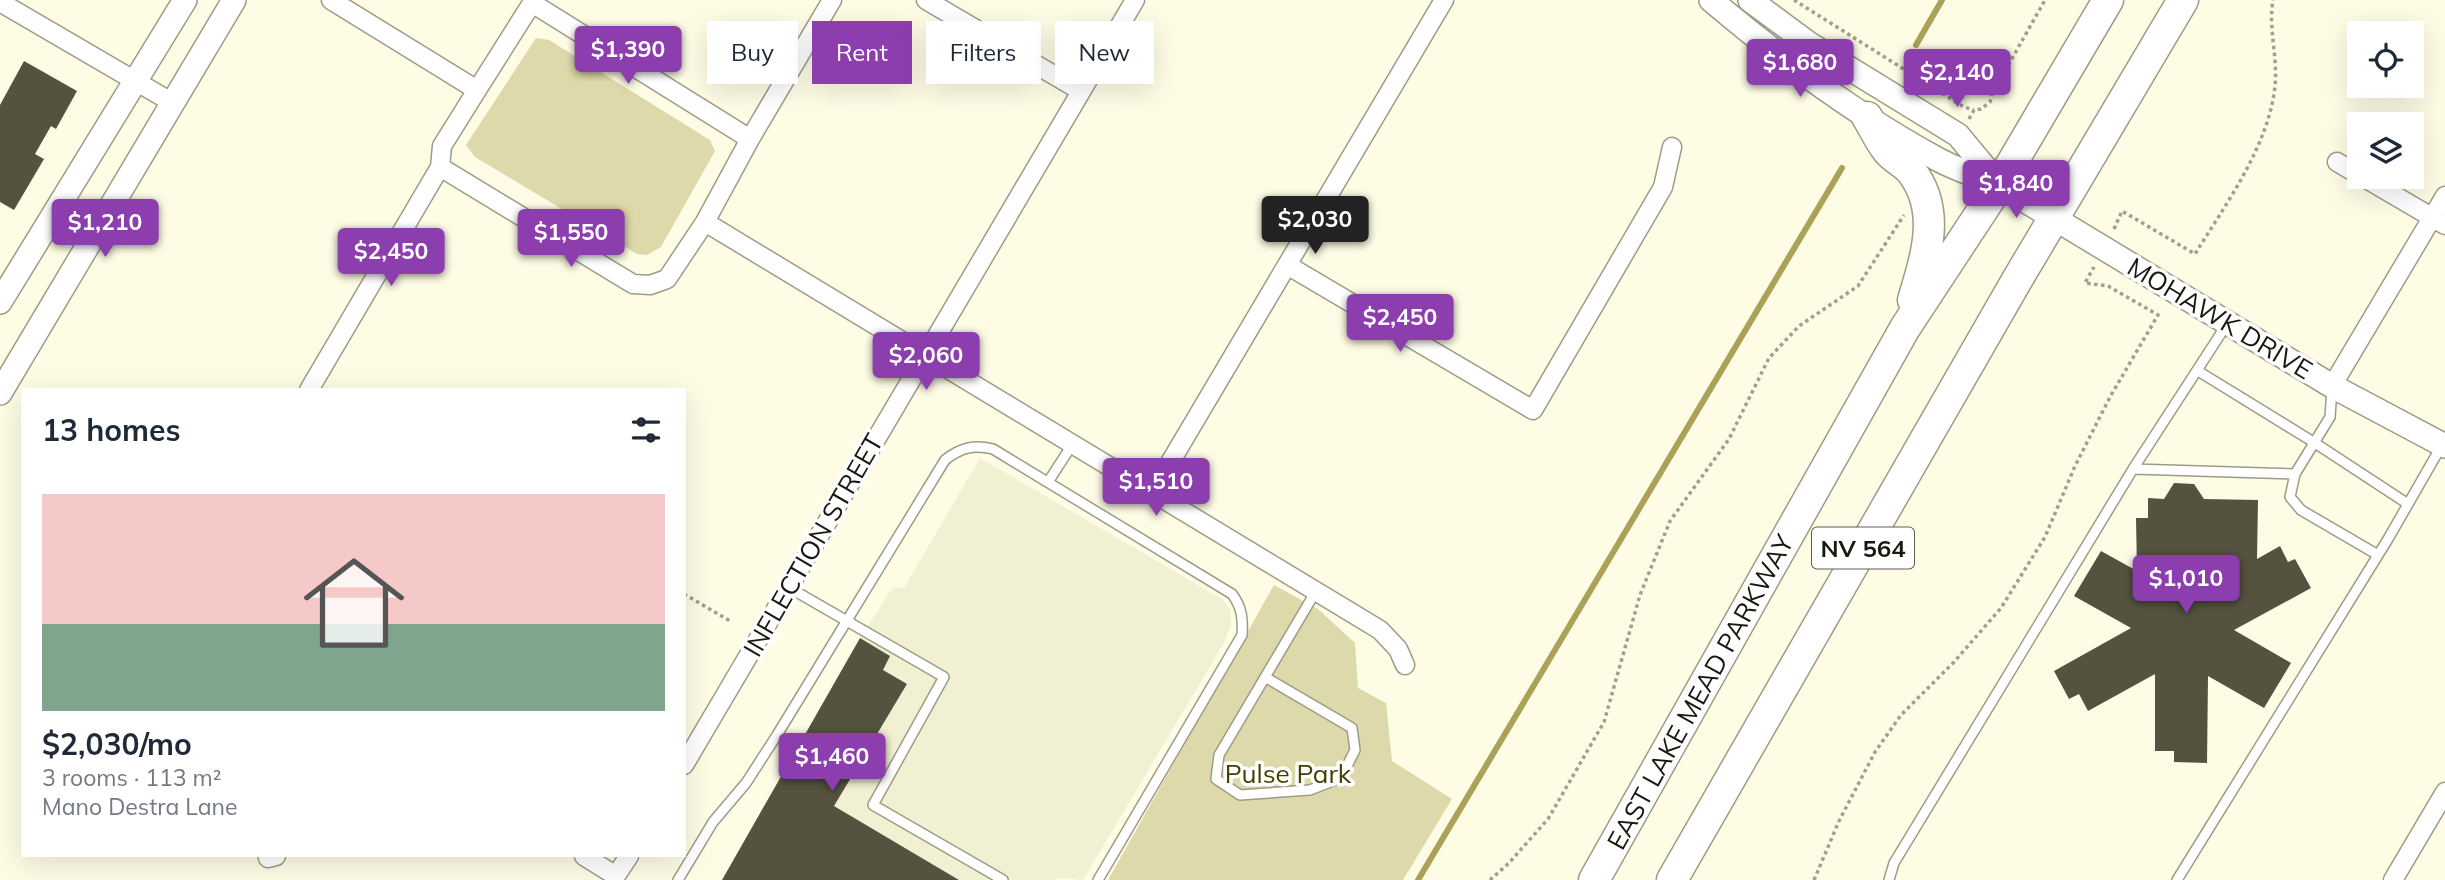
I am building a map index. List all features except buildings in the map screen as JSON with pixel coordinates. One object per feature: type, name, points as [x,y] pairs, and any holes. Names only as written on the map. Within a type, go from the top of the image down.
[{"type":"main road","name":"EAST LAKE MEAD PARKWAY","points":[[1594,880],[1905,328],[1999,185],[2108,0]]},
{"type":"main road","name":"NV 564","points":[[1672,880],[2054,217],[2183,0]]},
{"type":"main road","points":[[1867,117],[1888,151],[1909,169],[1922,188],[1929,208],[1928,242],[1905,328]]},
{"type":"street","points":[[0,302],[185,0]]},
{"type":"street","points":[[0,393],[234,0]]},
{"type":"street","points":[[331,0],[477,90]]},
{"type":"street","points":[[440,167],[634,284],[650,285],[667,279],[705,222],[750,138],[832,0]]},
{"type":"street","points":[[926,0],[1081,91]]},
{"type":"street","name":"INFLECTION STREET","points":[[686,762],[1135,0]]},
{"type":"street","points":[[1152,493],[1444,0]]},
{"type":"street","points":[[1711,0],[1760,42],[1821,88],[1941,161],[1999,185]]},
{"type":"street","points":[[1750,0],[1808,43],[1958,135],[1999,185]]},
{"type":"street","points":[[0,2],[173,103]]},
{"type":"street","points":[[310,388],[440,167],[442,146],[533,2],[750,138]]},
{"type":"street","points":[[1287,265],[1532,410],[1663,187],[1672,147]]},
{"type":"street","points":[[2337,162],[2347,168]]},
{"type":"street","name":"MOHAWK DRIVE","points":[[1999,185],[2332,386],[2444,446]]},
{"type":"street","points":[[2383,189],[2438,222]]},
{"type":"street","points":[[2332,386],[2438,222],[2445,196]]},
{"type":"street","points":[[705,222],[1380,630],[1398,649],[1405,665]]},
{"type":"street","points":[[2393,880],[2445,792]]},
{"type":"street","points":[[585,857],[615,878],[628,857]]},
{"type":"lane","points":[[1889,880],[1894,863],[2133,469],[2227,323]]},
{"type":"lane","points":[[2197,371],[2408,504]]},
{"type":"lane","points":[[2332,386],[2330,417],[2295,474],[2290,497],[2301,510],[2378,555]]},
{"type":"lane","points":[[1048,482],[1072,445]]},
{"type":"lane","points":[[678,880],[713,822],[747,783],[945,460],[955,452],[975,446],[993,449],[1232,594],[1240,604],[1242,635],[1098,880]]},
{"type":"lane","points":[[2177,880],[2444,446]]},
{"type":"lane","points":[[2133,469],[2295,474]]},
{"type":"lane","points":[[788,587],[944,677],[873,805],[1003,880]]},
{"type":"lane","points":[[1265,677],[1352,728],[1355,750],[1341,778],[1310,789],[1240,795],[1216,779],[1219,754],[1316,591]]},
{"type":"path","points":[[1794,0],[1964,107],[1974,110],[1981,109],[1990,102],[2045,0]]},
{"type":"path","points":[[1814,880],[1839,821],[1875,752],[1901,715],[1954,662],[2001,608],[2045,537],[2075,466],[2109,397],[2158,315],[2108,286],[2085,283],[2122,211],[2195,254],[2260,142],[2270,115],[2275,85],[2273,0]]},
{"type":"path","points":[[1958,135],[1974,110]]},
{"type":"path","points":[[1490,880],[1548,819],[1604,722],[1640,595],[1670,521],[1729,439],[1769,358],[1799,326],[1858,286],[1922,188]]},
{"type":"path","points":[[686,595],[730,621]]},
{"type":"shaded area","points":[[980,458],[1222,599],[1231,611],[1231,625],[1224,643],[1083,880],[959,880],[834,806],[907,685],[883,670],[890,656],[860,638],[893,587],[904,588]]},
{"type":"green space","points":[[536,38],[549,40],[710,140],[715,151],[661,247],[647,255],[637,254],[475,157],[466,145]]},
{"type":"green space","name":"Pulse Park","points":[[1274,585],[1318,609],[1355,643],[1358,688],[1386,703],[1392,761],[1452,799],[1403,880],[1108,880]]},
{"type":"waterway","points":[[1916,45],[1942,0]]},
{"type":"waterway","points":[[1418,880],[1842,168]]}]
